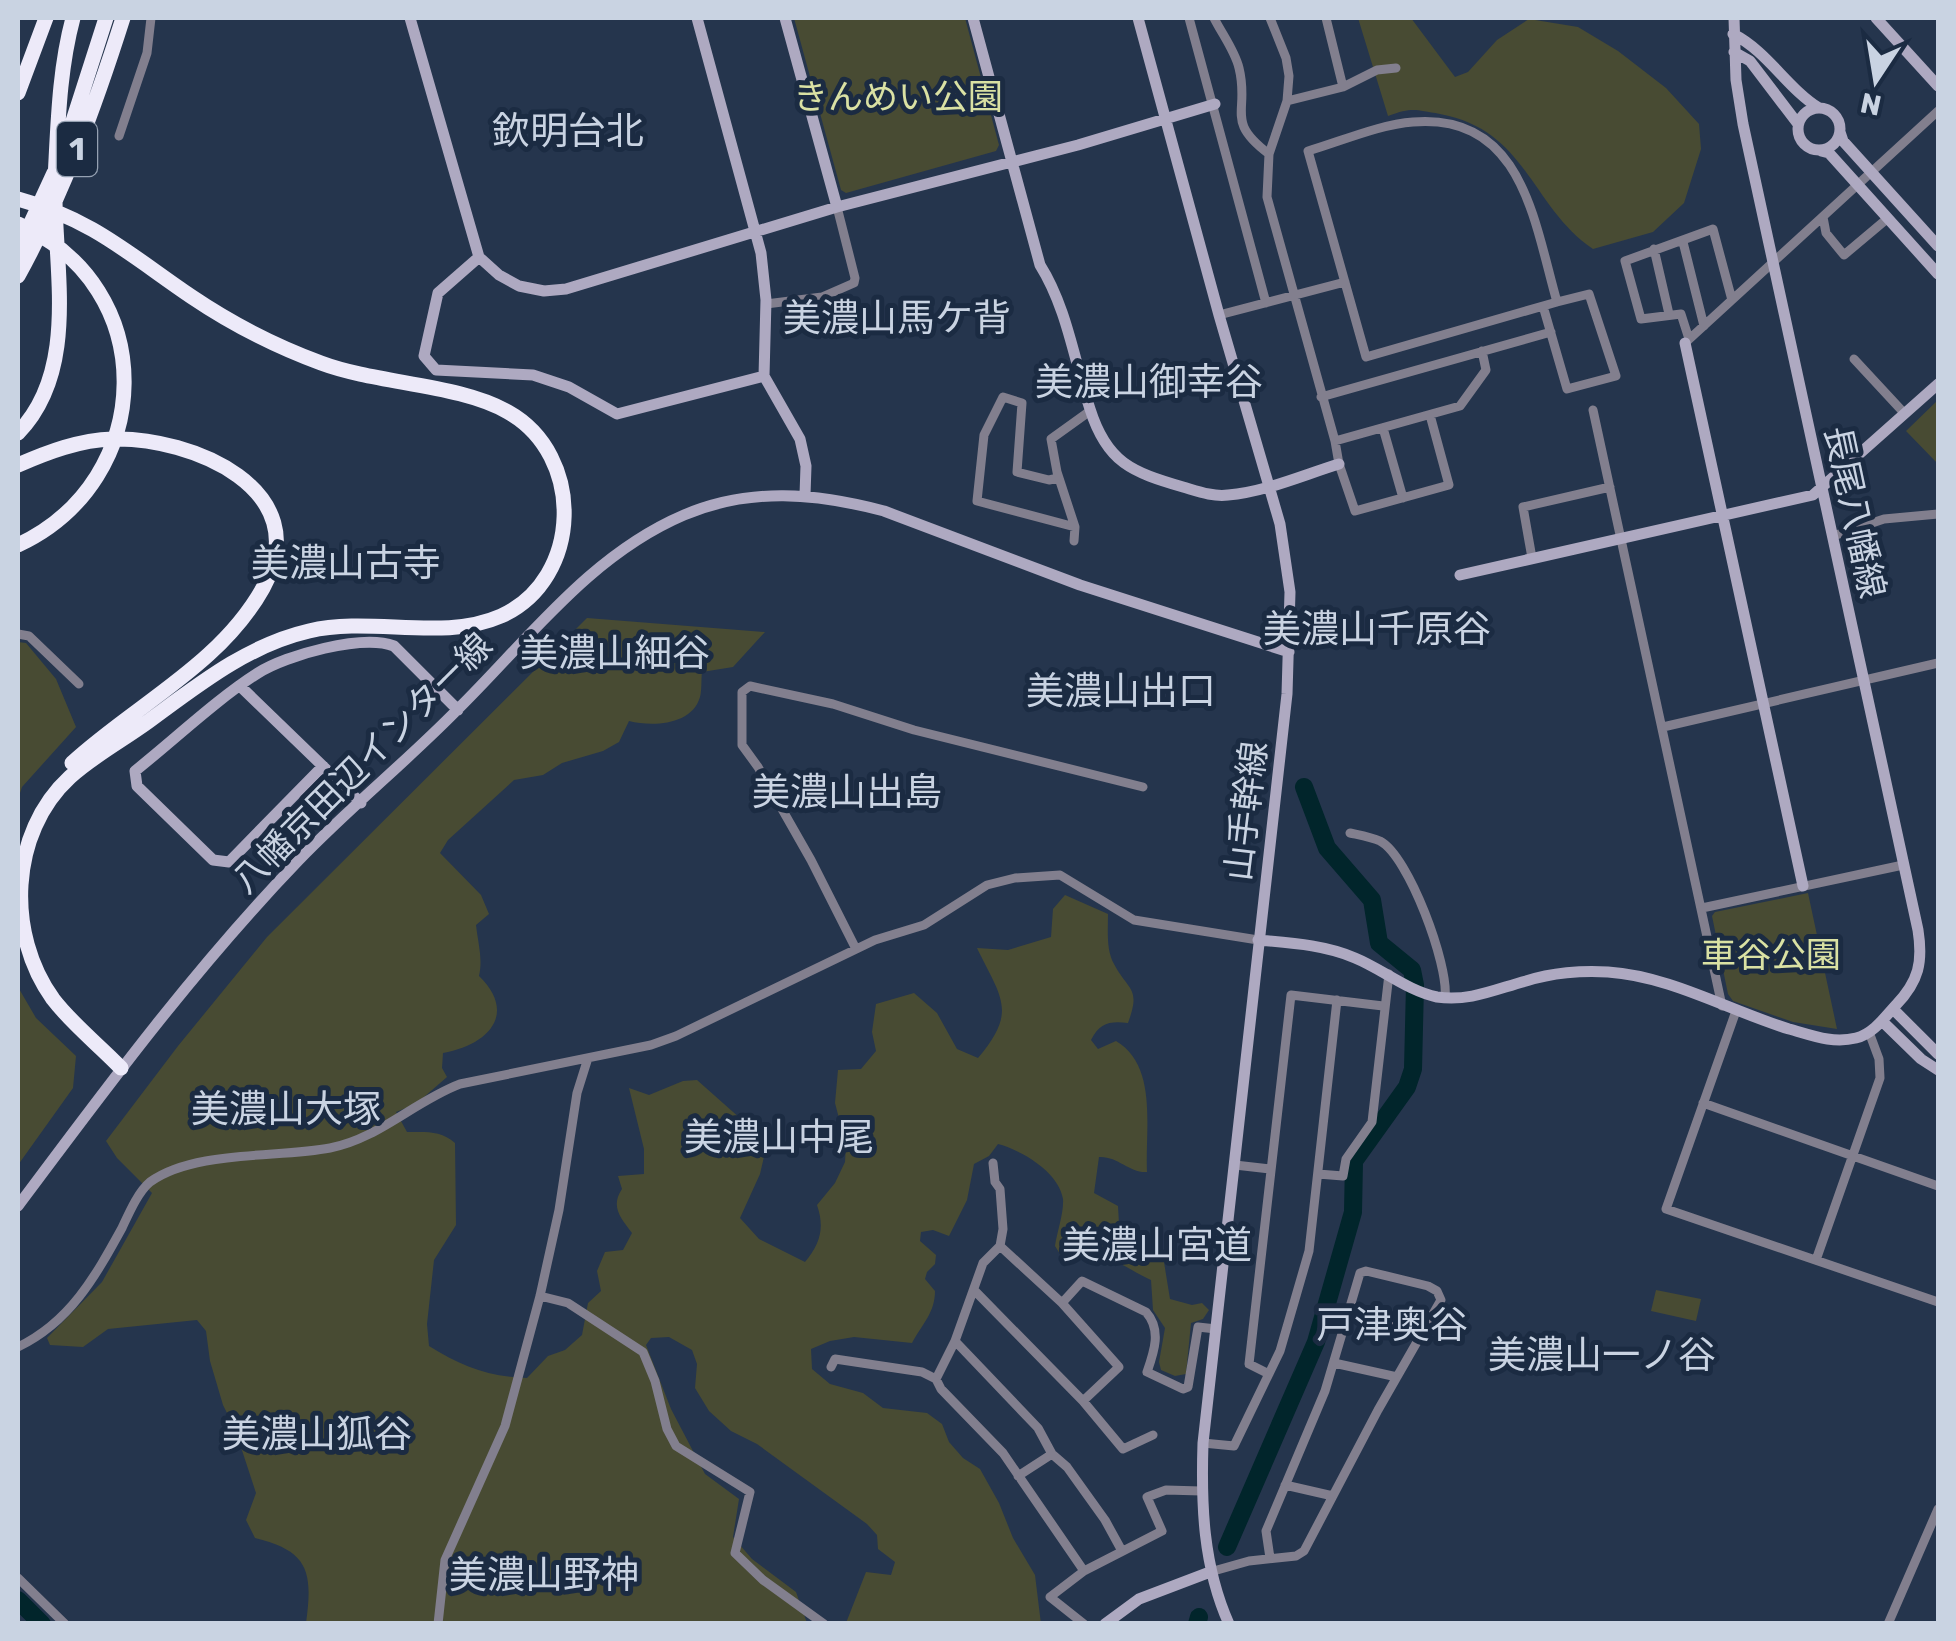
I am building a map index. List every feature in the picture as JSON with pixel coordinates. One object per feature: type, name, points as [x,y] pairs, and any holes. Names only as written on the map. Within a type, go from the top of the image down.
[{"type":"highway","points":[[18,93],[46,18]]},
{"type":"highway","points":[[18,433],[38,404],[48,378],[59,321],[56,179],[62,65],[73,18]]},
{"type":"highway","points":[[18,251],[68,142],[106,18]]},
{"type":"highway","name":"1","points":[[18,276],[82,138],[123,18]]},
{"type":"highway","points":[[18,199],[87,224],[208,307],[275,344],[359,375],[484,401],[528,426],[544,444],[562,487],[564,530],[548,574],[534,592],[502,616],[456,628],[331,626],[276,641],[203,680],[67,779],[40,814],[25,855],[20,899],[32,960],[52,997],[121,1068]]},
{"type":"highway","points":[[18,224],[42,236],[80,267],[98,291],[113,320],[124,370],[123,413],[101,472],[72,508],[18,544]]},
{"type":"highway","points":[[18,465],[56,449],[111,439],[192,450],[221,462],[254,490],[272,524],[274,549],[268,578],[237,622],[200,663],[62,773],[33,811],[18,850]]},
{"type":"highway","points":[[18,943],[33,983],[52,1011],[84,1042],[121,1068]]},
{"type":"street","points":[[119,136],[147,53],[151,18]]},
{"type":"street","points":[[410,18],[480,257],[508,281],[532,290],[557,291],[836,207],[1215,104]]},
{"type":"street","points":[[697,18],[756,233],[766,304],[764,376],[800,439],[806,466],[806,495]]},
{"type":"street","points":[[766,304],[822,297],[854,284],[855,278],[786,18]]},
{"type":"street","points":[[973,18],[1040,265],[1058,296],[1100,438],[1114,456],[1124,466],[1144,475],[1227,496],[1339,464]]},
{"type":"street","name":"山手幹線","points":[[1138,18],[1270,485],[1289,575],[1289,652],[1203,1443],[1201,1491],[1210,1572],[1229,1624]]},
{"type":"street","points":[[1189,18],[1266,303]]},
{"type":"street","points":[[1214,18],[1240,69],[1241,123],[1246,136],[1269,154]]},
{"type":"street","points":[[1270,18],[1286,58],[1288,101],[1269,154],[1267,197],[1339,464],[1356,511],[1449,485],[1430,415]]},
{"type":"street","points":[[1326,18],[1342,87]]},
{"type":"street","name":"長尾八幡線","points":[[1734,18],[1742,124],[1922,952],[1919,973],[1910,992],[1868,1032]]},
{"type":"street","points":[[1876,18],[1938,86]]},
{"type":"street","points":[[1733,34],[1780,70],[1806,100],[1832,112],[1843,141],[1938,246]]},
{"type":"street","points":[[1734,52],[1750,61],[1798,124],[1802,143],[1830,153],[1938,274]]},
{"type":"street","points":[[1288,101],[1342,87],[1377,70],[1396,68]]},
{"type":"street","points":[[1798,124],[1805,112],[1818,108]]},
{"type":"street","points":[[1687,341],[1938,111]]},
{"type":"street","points":[[1543,306],[1567,389],[1616,376],[1588,294],[1557,302],[1543,306],[1366,357],[1308,151],[1410,122],[1440,122],[1483,138],[1510,162],[1524,187],[1557,302]]},
{"type":"street","points":[[1821,150],[1833,145],[1840,132]]},
{"type":"street","points":[[1823,216],[1826,233],[1844,255],[1888,218]]},
{"type":"street","points":[[1902,233],[1916,221]]},
{"type":"street","points":[[1612,263],[1713,229],[1732,300]]},
{"type":"street","points":[[1683,242],[1704,326]]},
{"type":"street","points":[[1654,249],[1669,314]]},
{"type":"street","points":[[480,257],[438,293],[424,356],[436,370],[521,373],[551,380],[617,414],[764,376]]},
{"type":"street","points":[[1625,260],[1641,320],[1681,314],[1802,886]]},
{"type":"street","points":[[1219,315],[1345,282]]},
{"type":"street","points":[[1321,397],[1551,332]]},
{"type":"street","points":[[1335,441],[1460,406],[1486,370],[1482,352]]},
{"type":"street","points":[[1854,359],[1905,414]]},
{"type":"street","points":[[1460,575],[1813,495],[1938,384]]},
{"type":"street","points":[[1058,478],[1049,480],[1017,472],[1022,403],[1002,397],[984,434],[977,501],[1076,527]]},
{"type":"street","points":[[1594,410],[1722,1006]]},
{"type":"street","points":[[1074,540],[1076,527],[1058,478],[1051,439],[1090,412]]},
{"type":"street","points":[[1383,428],[1403,498]]},
{"type":"street","points":[[1532,558],[1523,508],[1610,487]]},
{"type":"street","name":"八幡京田辺インター線","points":[[18,1206],[121,1068],[300,859],[458,710],[541,621],[602,566],[662,526],[706,507],[752,496],[806,495],[884,511],[1144,607],[1289,652]]},
{"type":"street","points":[[1833,536],[1884,519],[1938,514]]},
{"type":"street","points":[[18,634],[30,636],[79,684]]},
{"type":"street","points":[[323,766],[229,862],[213,860],[137,786],[134,776],[135,771],[260,671],[341,643],[382,642],[404,654],[458,710]]},
{"type":"street","points":[[1663,727],[1938,663]]},
{"type":"street","points":[[856,949],[811,860],[742,746],[742,692],[750,686],[833,704],[914,730],[1143,787]]},
{"type":"street","points":[[241,687],[361,803]]},
{"type":"street","points":[[1350,833],[1383,842],[1414,885],[1447,980],[1445,997]]},
{"type":"street","points":[[1702,908],[1903,865]]},
{"type":"street","points":[[18,1346],[47,1330],[81,1298],[146,1185],[169,1171],[218,1160],[330,1148],[359,1141],[434,1094],[460,1084],[676,1036],[856,949],[924,925],[987,885],[1038,875],[1060,874],[1134,920],[1327,948],[1411,988],[1445,997],[1478,996],[1529,979],[1608,972],[1648,978],[1822,1039],[1854,1038],[1868,1032],[1879,1060],[1880,1078],[1816,1260]]},
{"type":"street","points":[[1318,1174],[1343,1176],[1346,1159],[1372,1122],[1388,974]]},
{"type":"street","points":[[1269,1374],[1249,1364],[1290,994],[1383,1006]]},
{"type":"street","points":[[1203,1443],[1234,1446],[1280,1351],[1309,1250],[1337,1000]]},
{"type":"street","points":[[1893,1009],[1938,1054]]},
{"type":"street","points":[[1736,1011],[1666,1209],[1938,1302]]},
{"type":"street","points":[[1882,1020],[1938,1070]]},
{"type":"street","points":[[438,1624],[445,1560],[505,1426],[540,1296],[559,1210],[576,1093],[588,1058]]},
{"type":"street","points":[[1703,1103],[1938,1186]]},
{"type":"street","points":[[936,1379],[955,1342],[983,1263],[1000,1246],[1004,1229],[993,1163]]},
{"type":"street","points":[[1235,1165],[1270,1169]]},
{"type":"street","points":[[1000,1246],[1062,1303],[1120,1367],[1083,1401]]},
{"type":"street","points":[[1106,1624],[1139,1598],[1210,1572],[1249,1560],[1296,1556],[1304,1552],[1441,1300],[1437,1291],[1381,1274],[1360,1273],[1325,1392],[1266,1530],[1270,1558]]},
{"type":"street","points":[[1062,1303],[1082,1281],[1146,1312],[1154,1320],[1156,1345],[1147,1372],[1183,1389],[1188,1387],[1198,1327],[1216,1329]]},
{"type":"street","points":[[974,1290],[1083,1401],[1123,1448],[1153,1435]]},
{"type":"street","points":[[540,1296],[568,1304],[643,1352],[676,1446],[750,1492],[736,1554],[763,1580],[824,1624]]},
{"type":"street","points":[[1349,1311],[1425,1328]]},
{"type":"street","points":[[955,1342],[1038,1428],[1052,1454],[1067,1467],[1122,1551]]},
{"type":"street","points":[[831,1367],[835,1359],[922,1372],[936,1379],[941,1389],[1003,1453],[1084,1571]]},
{"type":"street","points":[[1334,1363],[1397,1377]]},
{"type":"street","points":[[1018,1476],[1052,1454]]},
{"type":"street","points":[[1286,1485],[1333,1496]]},
{"type":"street","points":[[1084,1624],[1050,1597],[1084,1571],[1162,1531],[1147,1496],[1166,1490],[1201,1491]]},
{"type":"street","points":[[1888,1624],[1938,1510]]},
{"type":"street","points":[[18,1578],[65,1624]]},
{"type":"green space","name":"きんめい公園","points":[[794,18],[965,18],[999,145],[996,151],[846,193],[841,190]]},
{"type":"green space","points":[[1358,18],[1411,18],[1455,77],[1468,72],[1497,40],[1529,19],[1578,27],[1618,51],[1666,88],[1699,124],[1701,149],[1684,203],[1653,232],[1593,249],[1572,232],[1526,172],[1492,136],[1469,123],[1440,114],[1414,110],[1388,116]]},
{"type":"green space","points":[[1938,400],[1938,464],[1906,431]]},
{"type":"green space","points":[[587,618],[765,632],[733,667],[702,672],[700,697],[689,713],[670,722],[629,721],[619,742],[603,751],[562,763],[543,775],[514,780],[448,840],[440,853],[481,895],[489,914],[476,925],[479,976],[496,1003],[497,1015],[492,1026],[473,1043],[443,1053],[442,1068],[447,1077],[416,1104],[396,1112],[407,1132],[438,1134],[455,1143],[456,1225],[434,1260],[427,1324],[429,1346],[476,1369],[527,1378],[548,1356],[565,1350],[582,1335],[588,1303],[601,1291],[597,1271],[605,1252],[623,1250],[632,1233],[617,1207],[622,1189],[618,1176],[644,1174],[644,1149],[629,1088],[649,1095],[683,1081],[697,1080],[750,1127],[766,1148],[760,1174],[740,1218],[759,1239],[805,1262],[820,1235],[817,1205],[835,1183],[845,1162],[846,1145],[835,1103],[838,1070],[861,1069],[876,1051],[872,1032],[876,1004],[914,993],[937,1013],[957,1049],[978,1058],[998,1028],[1002,1004],[977,948],[1008,950],[1051,937],[1053,909],[1065,895],[1108,914],[1110,953],[1132,990],[1133,1003],[1128,1023],[1106,1024],[1091,1040],[1098,1049],[1116,1041],[1138,1066],[1146,1099],[1147,1172],[1099,1157],[1094,1193],[1118,1206],[1119,1224],[1128,1245],[1163,1256],[1170,1299],[1192,1305],[1202,1303],[1209,1310],[1203,1319],[1191,1323],[1186,1374],[1175,1376],[1161,1370],[1165,1328],[1153,1310],[1151,1280],[1103,1257],[1063,1259],[1055,1246],[1063,1204],[1060,1189],[1038,1164],[998,1144],[989,1156],[974,1164],[967,1200],[949,1236],[933,1230],[921,1232],[920,1241],[936,1255],[925,1279],[935,1291],[930,1312],[912,1343],[854,1337],[811,1349],[812,1369],[830,1384],[863,1393],[883,1408],[927,1413],[942,1424],[949,1442],[963,1458],[980,1469],[1035,1575],[1041,1624],[846,1623],[866,1572],[891,1575],[895,1562],[878,1549],[877,1535],[867,1524],[757,1444],[731,1431],[709,1411],[695,1388],[697,1364],[692,1350],[669,1337],[651,1338],[646,1345],[671,1409],[705,1474],[739,1499],[733,1537],[752,1559],[796,1592],[807,1623],[306,1623],[309,1590],[303,1566],[287,1550],[255,1538],[246,1520],[256,1493],[223,1405],[206,1331],[197,1320],[108,1329],[83,1347],[50,1345],[47,1338],[102,1282],[152,1193],[117,1158],[106,1141],[267,937]]},
{"type":"green space","points":[[18,642],[26,643],[56,679],[76,727],[22,787],[18,799]]},
{"type":"green space","name":"車谷公園","points":[[1808,893],[1837,1029],[1793,1022],[1733,1001],[1728,994],[1712,916],[1715,912]]},
{"type":"green space","points":[[18,987],[36,1018],[76,1056],[73,1088],[18,1165]]},
{"type":"green space","points":[[1656,1290],[1701,1299],[1696,1321],[1651,1311]]},
{"type":"waterway","points":[[1227,1547],[1316,1342],[1353,1212],[1354,1161],[1407,1087],[1413,1069],[1412,970],[1379,943],[1372,900],[1327,848],[1304,787]]},
{"type":"waterway","points":[[18,1600],[42,1624]]},
{"type":"waterway","points":[[1197,1624],[1199,1617]]},
{"type":"district","name":"欽明台北","points":[[568,131]]},
{"type":"district","name":"美濃山馬ケ背","points":[[897,318]]},
{"type":"district","name":"美濃山御幸谷","points":[[1149,382]]},
{"type":"district","name":"美濃山古寺","points":[[346,563]]},
{"type":"district","name":"美濃山千原谷","points":[[1377,629]]},
{"type":"district","name":"美濃山細谷","points":[[615,653]]},
{"type":"district","name":"美濃山出口","points":[[1121,691]]},
{"type":"district","name":"美濃山出島","points":[[847,792]]},
{"type":"district","name":"美濃山大塚","points":[[286,1109]]},
{"type":"district","name":"美濃山中尾","points":[[779,1137]]},
{"type":"district","name":"美濃山宮道","points":[[1157,1245]]},
{"type":"district","name":"戸津奥谷","points":[[1392,1325]]},
{"type":"district","name":"美濃山一ノ谷","points":[[1602,1355]]},
{"type":"district","name":"美濃山狐谷","points":[[317,1434]]},
{"type":"district","name":"美濃山野神","points":[[544,1575]]}]
